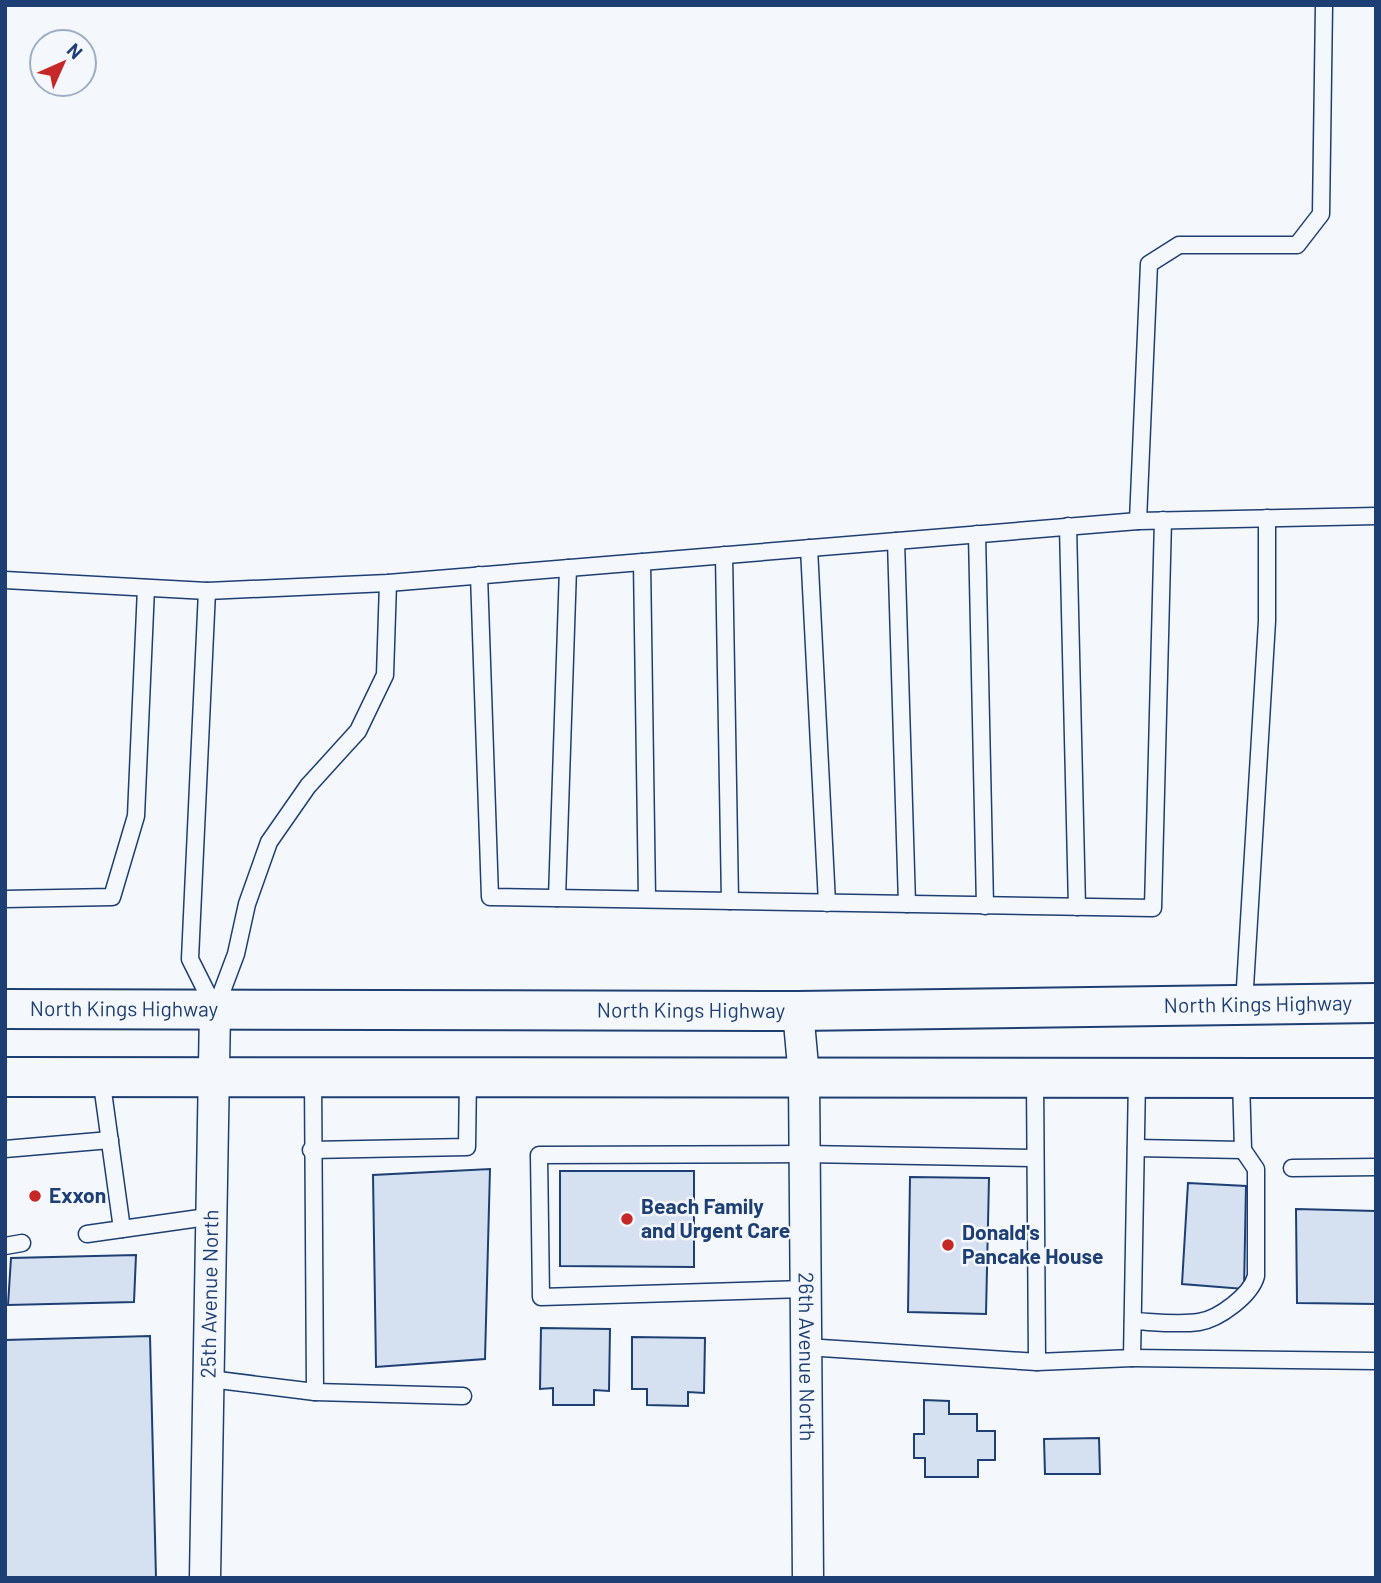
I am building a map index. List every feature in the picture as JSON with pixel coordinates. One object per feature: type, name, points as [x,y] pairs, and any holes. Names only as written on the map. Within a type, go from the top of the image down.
[{"type":"main road","name":"North Kings Highway","points":[[5,1009],[798,1011],[1376,1003]]},
{"type":"main road","points":[[5,1077],[1376,1078]]},
{"type":"street","name":"25th Avenue North","points":[[205,1578],[214,1216],[215,1010]]},
{"type":"street","name":"26th Avenue North","points":[[798,1011],[804,1077],[808,1578]]},
{"type":"lane","points":[[1138,521],[1149,264],[1179,245],[1297,245],[1321,215],[1324,5]]},
{"type":"lane","points":[[5,580],[207,591],[388,583],[1138,521],[1376,516]]},
{"type":"lane","points":[[1244,1004],[1267,621],[1266,518]]},
{"type":"lane","points":[[479,575],[490,897],[1153,908],[1163,520]]},
{"type":"lane","points":[[1068,526],[1077,907]]},
{"type":"lane","points":[[977,534],[985,906]]},
{"type":"lane","points":[[896,541],[907,904]]},
{"type":"lane","points":[[809,548],[827,903]]},
{"type":"lane","points":[[724,555],[730,901]]},
{"type":"lane","points":[[642,562],[647,899]]},
{"type":"lane","points":[[557,898],[568,568]]},
{"type":"lane","points":[[215,1010],[236,954],[247,904],[269,842],[308,786],[358,731],[385,675],[388,583]]},
{"type":"lane","points":[[5,899],[112,897],[136,816],[146,588]]},
{"type":"lane","points":[[207,591],[190,959],[215,1010]]},
{"type":"lane","points":[[313,1076],[311,1150],[315,1392]]},
{"type":"lane","points":[[311,1150],[467,1147],[468,1076]]},
{"type":"lane","points":[[101,1077],[122,1229]]},
{"type":"lane","points":[[1035,1078],[1037,1362]]},
{"type":"lane","points":[[1132,1358],[1137,1079]]},
{"type":"lane","points":[[1133,1321],[1201,1322],[1226,1309],[1254,1287],[1255,1169],[1243,1150],[1241,1079]]},
{"type":"lane","points":[[16,1153],[49,1145],[110,1140]]},
{"type":"lane","points":[[49,1145],[53,1161]]},
{"type":"lane","points":[[1136,1148],[1243,1150]]},
{"type":"lane","points":[[806,1289],[541,1297],[539,1155],[805,1154],[1035,1158]]},
{"type":"lane","points":[[1292,1168],[1376,1167]]},
{"type":"lane","points":[[87,1234],[214,1216]]},
{"type":"lane","points":[[5,1246],[22,1243]]},
{"type":"lane","points":[[806,1347],[1037,1362],[1132,1358],[1376,1361]]},
{"type":"lane","points":[[209,1379],[315,1392],[463,1396]]},
{"type":"building","points":[[490,1169],[485,1359],[376,1367],[373,1175]]},
{"type":"building","name":"Beach Family and Urgent Care","points":[[560,1171],[694,1171],[694,1267],[560,1266]]},
{"type":"building","name":"Donald's Pancake House","points":[[910,1177],[989,1178],[986,1314],[908,1312]]},
{"type":"building","points":[[1188,1183],[1246,1186],[1244,1289],[1182,1284]]},
{"type":"building","points":[[1296,1209],[1376,1211],[1376,1304],[1297,1303]]},
{"type":"building","points":[[136,1255],[134,1302],[8,1305],[11,1258]]},
{"type":"building","points":[[541,1328],[610,1329],[609,1391],[594,1390],[594,1405],[553,1405],[553,1388],[540,1389]]},
{"type":"building","points":[[150,1336],[156,1578],[5,1578],[5,1340]]},
{"type":"building","points":[[632,1337],[705,1338],[704,1393],[688,1392],[688,1406],[647,1405],[647,1389],[632,1389]]},
{"type":"building","points":[[924,1400],[949,1401],[949,1414],[977,1414],[977,1431],[995,1431],[995,1460],[978,1460],[978,1477],[925,1477],[925,1458],[914,1458],[914,1434],[924,1434]]},
{"type":"building","points":[[1099,1438],[1100,1474],[1045,1474],[1044,1439]]},
{"type":"place","name":"Exxon","points":[[35,1196]]},
{"type":"place","name":"Beach Family and Urgent Care","points":[[627,1219]]},
{"type":"place","name":"Donald's Pancake House","points":[[948,1245]]}]
